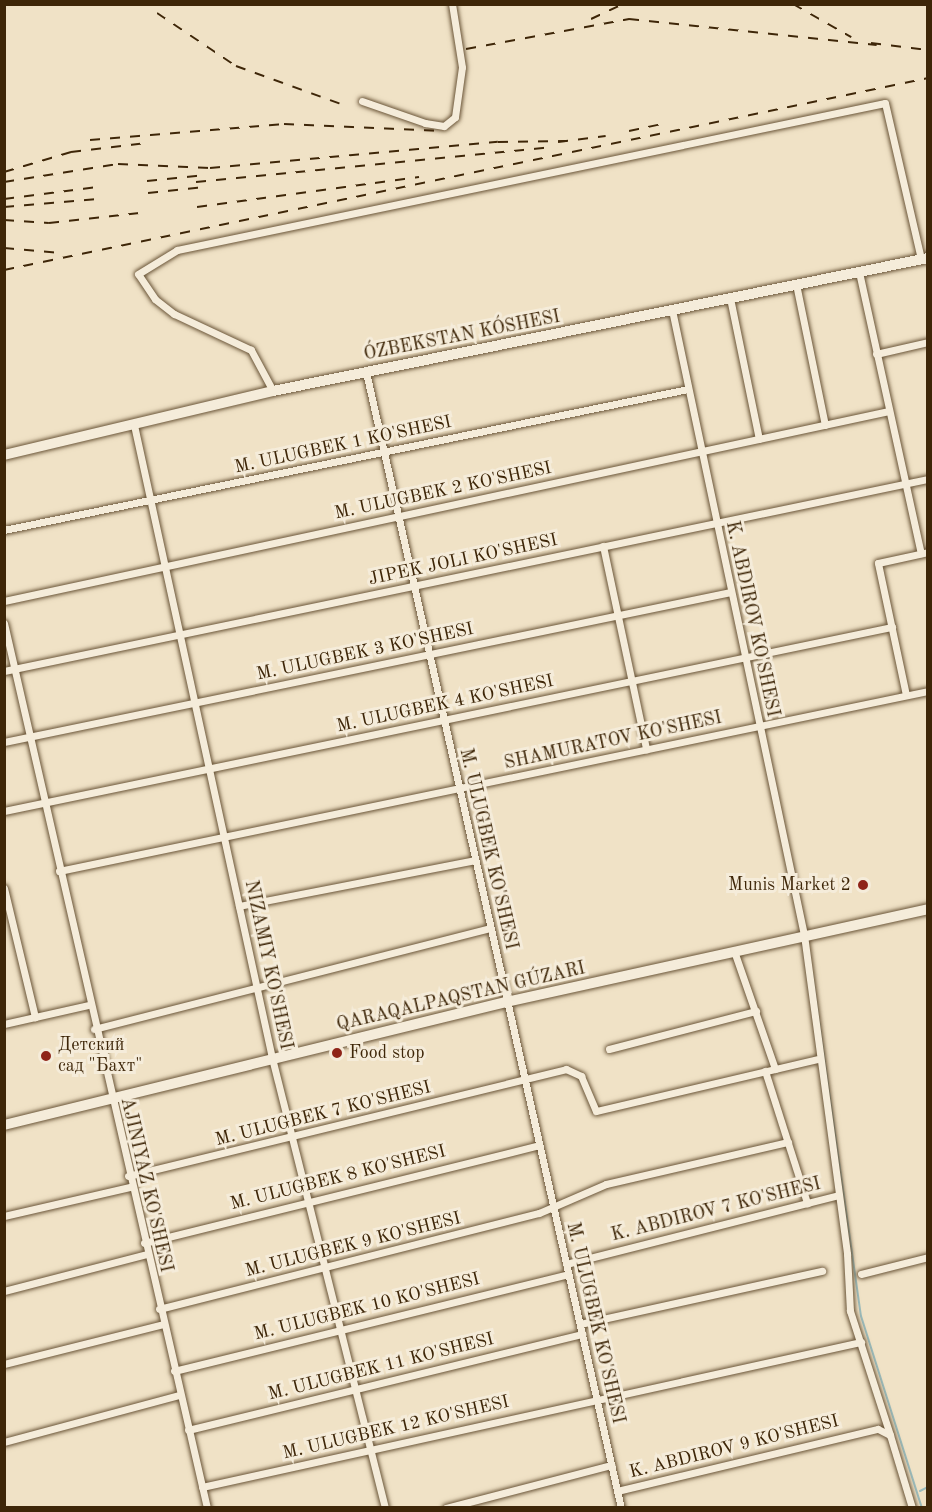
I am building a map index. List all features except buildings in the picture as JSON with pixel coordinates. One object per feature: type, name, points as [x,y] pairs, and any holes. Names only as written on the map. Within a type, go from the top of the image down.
[{"type":"street","points":[[362,101],[425,123],[444,126],[454,117],[462,67],[452,4]]},
{"type":"street","points":[[273,391],[251,350],[174,314],[154,299],[138,274],[177,250],[885,103],[924,258]]},
{"type":"street","name":"ÓZBEKSTAN KÓSHESI","points":[[4,455],[273,391],[924,258]]},
{"type":"street","points":[[859,272],[905,483],[924,553],[879,563],[906,695]]},
{"type":"street","points":[[796,284],[825,424]]},
{"type":"street","points":[[730,298],[759,439]]},
{"type":"street","name":"K. ABDIROV KO'SHESI","points":[[672,310],[715,523],[804,935],[817,1059],[838,1195],[850,1311],[912,1508]]},
{"type":"street","points":[[876,354],[927,342]]},
{"type":"street","name":"M. ULUGBEK KO'SHESI","points":[[366,372],[621,1508]]},
{"type":"street","name":"M. ULUGBEK 1 KO'SHESI","points":[[4,530],[688,389]]},
{"type":"street","name":"M. ULUGBEK 2 KO'SHESI","points":[[4,601],[889,411]]},
{"type":"street","name":"NIZAMIY KO'SHESI","points":[[134,425],[273,1058],[310,1199],[354,1388],[385,1508]]},
{"type":"street","name":"JIPEK JOLI KO'SHESI","points":[[4,671],[927,479]]},
{"type":"street","points":[[603,546],[646,749]]},
{"type":"street","name":"M. ULUGBEK 3 KO'SHESI","points":[[4,742],[731,592]]},
{"type":"street","name":"AJINIYAZ KO'SHESI","points":[[4,623],[93,1029],[207,1508]]},
{"type":"street","name":"M. ULUGBEK 4 KO'SHESI","points":[[4,811],[892,627]]},
{"type":"street","name":"SHAMURATOV KO'SHESI","points":[[59,871],[927,691]]},
{"type":"street","points":[[239,906],[475,860]]},
{"type":"street","points":[[4,888],[35,1017]]},
{"type":"street","points":[[4,1125],[506,1002],[927,909]]},
{"type":"street","points":[[93,1029],[490,928]]},
{"type":"street","points":[[734,951],[775,1069]]},
{"type":"street","points":[[4,1024],[88,1005]]},
{"type":"street","points":[[609,1049],[756,1011]]},
{"type":"street","points":[[807,1203],[765,1071],[817,1059]]},
{"type":"street","name":"M. ULUGBEK 7 KO'SHESI","points":[[128,1176],[572,1069],[581,1076],[590,1106],[602,1110],[765,1071]]},
{"type":"street","name":"M. ULUGBEK 9 KO'SHESI","points":[[159,1309],[539,1213],[553,1204],[606,1184],[788,1142]]},
{"type":"street","name":"M. ULUGBEK 8 KO'SHESI","points":[[144,1243],[310,1199],[539,1145]]},
{"type":"street","points":[[4,1216],[130,1187]]},
{"type":"street","name":"K. ABDIROV 7 KO'SHESI","points":[[566,1264],[838,1195]]},
{"type":"street","points":[[4,1291],[147,1254]]},
{"type":"street","points":[[861,1274],[927,1257]]},
{"type":"street","points":[[580,1324],[822,1271]]},
{"type":"street","name":"M. ULUGBEK 10 KO'SHESI","points":[[174,1371],[340,1328],[568,1275]]},
{"type":"street","points":[[4,1364],[163,1324]]},
{"type":"street","name":"M. ULUGBEK 11 KO'SHESI","points":[[188,1430],[582,1334]]},
{"type":"street","name":"M. ULUGBEK 12 KO'SHESI","points":[[202,1487],[861,1342]]},
{"type":"street","points":[[4,1442],[180,1395]]},
{"type":"street","name":"K. ABDIROV 9 KO'SHESI","points":[[617,1491],[878,1429],[890,1435]]},
{"type":"street","points":[[446,1508],[611,1465]]},
{"type":"waterway","points":[[812,972],[861,1316],[922,1508]]},
{"type":"waterway","points":[[920,1491],[928,1487]]},
{"type":"railway","points":[[591,19],[623,4]]},
{"type":"railway","points":[[793,4],[851,37]]},
{"type":"railway","points":[[157,13],[236,66],[349,107]]},
{"type":"railway","points":[[466,49],[629,19],[877,45]]},
{"type":"railway","points":[[871,43],[928,50]]},
{"type":"railway","points":[[4,270],[928,78]]},
{"type":"railway","points":[[90,140],[284,124],[443,131]]},
{"type":"railway","points":[[629,131],[661,124]]},
{"type":"railway","points":[[558,142],[606,136]]},
{"type":"railway","points":[[4,182],[118,164],[210,168],[498,142],[567,141]]},
{"type":"railway","points":[[4,172],[71,152],[146,143]]},
{"type":"railway","points":[[196,182],[545,148]]},
{"type":"railway","points":[[147,181],[206,175]]},
{"type":"railway","points":[[197,207],[419,177]]},
{"type":"railway","points":[[4,199],[97,187]]},
{"type":"railway","points":[[148,193],[205,187]]},
{"type":"railway","points":[[4,207],[98,199]]},
{"type":"railway","points":[[4,220],[49,223],[139,213]]},
{"type":"railway","points":[[4,248],[61,253]]},
{"type":"place","name":"Munis Market 2","points":[[863,885]]},
{"type":"place","name":"Food stop","points":[[337,1053]]},
{"type":"place","name":"Детский сад \"Бахт\"","points":[[46,1056]]}]
